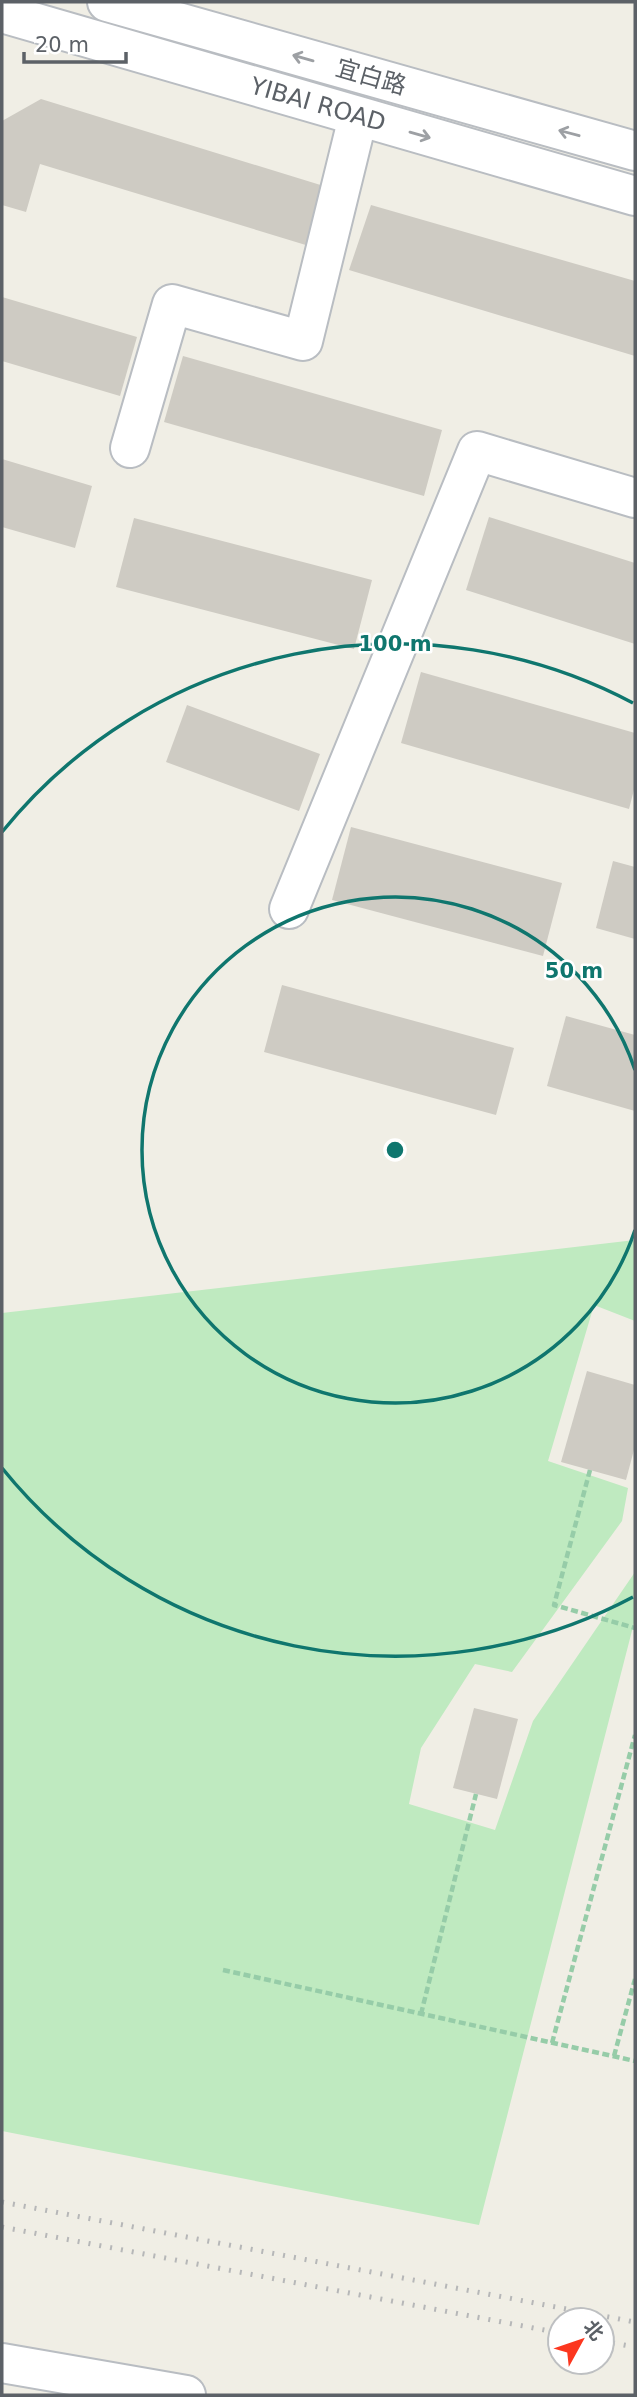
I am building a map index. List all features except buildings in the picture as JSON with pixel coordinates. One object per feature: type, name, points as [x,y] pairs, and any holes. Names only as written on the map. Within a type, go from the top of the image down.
[{"type":"street","name":"宜白路","points":[[107,2],[635,151]]},
{"type":"street","name":"YIBAI ROAD","points":[[2,12],[635,196]]},
{"type":"street","points":[[130,449],[172,304],[303,341],[358,117]]},
{"type":"street","points":[[289,909],[477,451],[635,498]]},
{"type":"street","points":[[2,2363],[186,2395]]},
{"type":"path","points":[[590,1470],[554,1605],[635,1628]]},
{"type":"path","points":[[552,2043],[635,1735]]},
{"type":"path","points":[[421,2014],[476,1794]]},
{"type":"path","points":[[223,1970],[635,2061]]},
{"type":"path","points":[[614,2056],[635,1979]]},
{"type":"green space","points":[[635,1240],[635,1321],[594,1305],[548,1461],[628,1488],[622,1521],[512,1672],[475,1664],[421,1748],[409,1804],[495,1830],[533,1721],[635,1572],[635,1619],[479,2225],[2,2131],[2,1313]]},
{"type":"railway","points":[[2,2202],[635,2322]]},
{"type":"railway","points":[[2,2227],[546,2330]]},
{"type":"railway","points":[[616,2344],[635,2347]]}]
